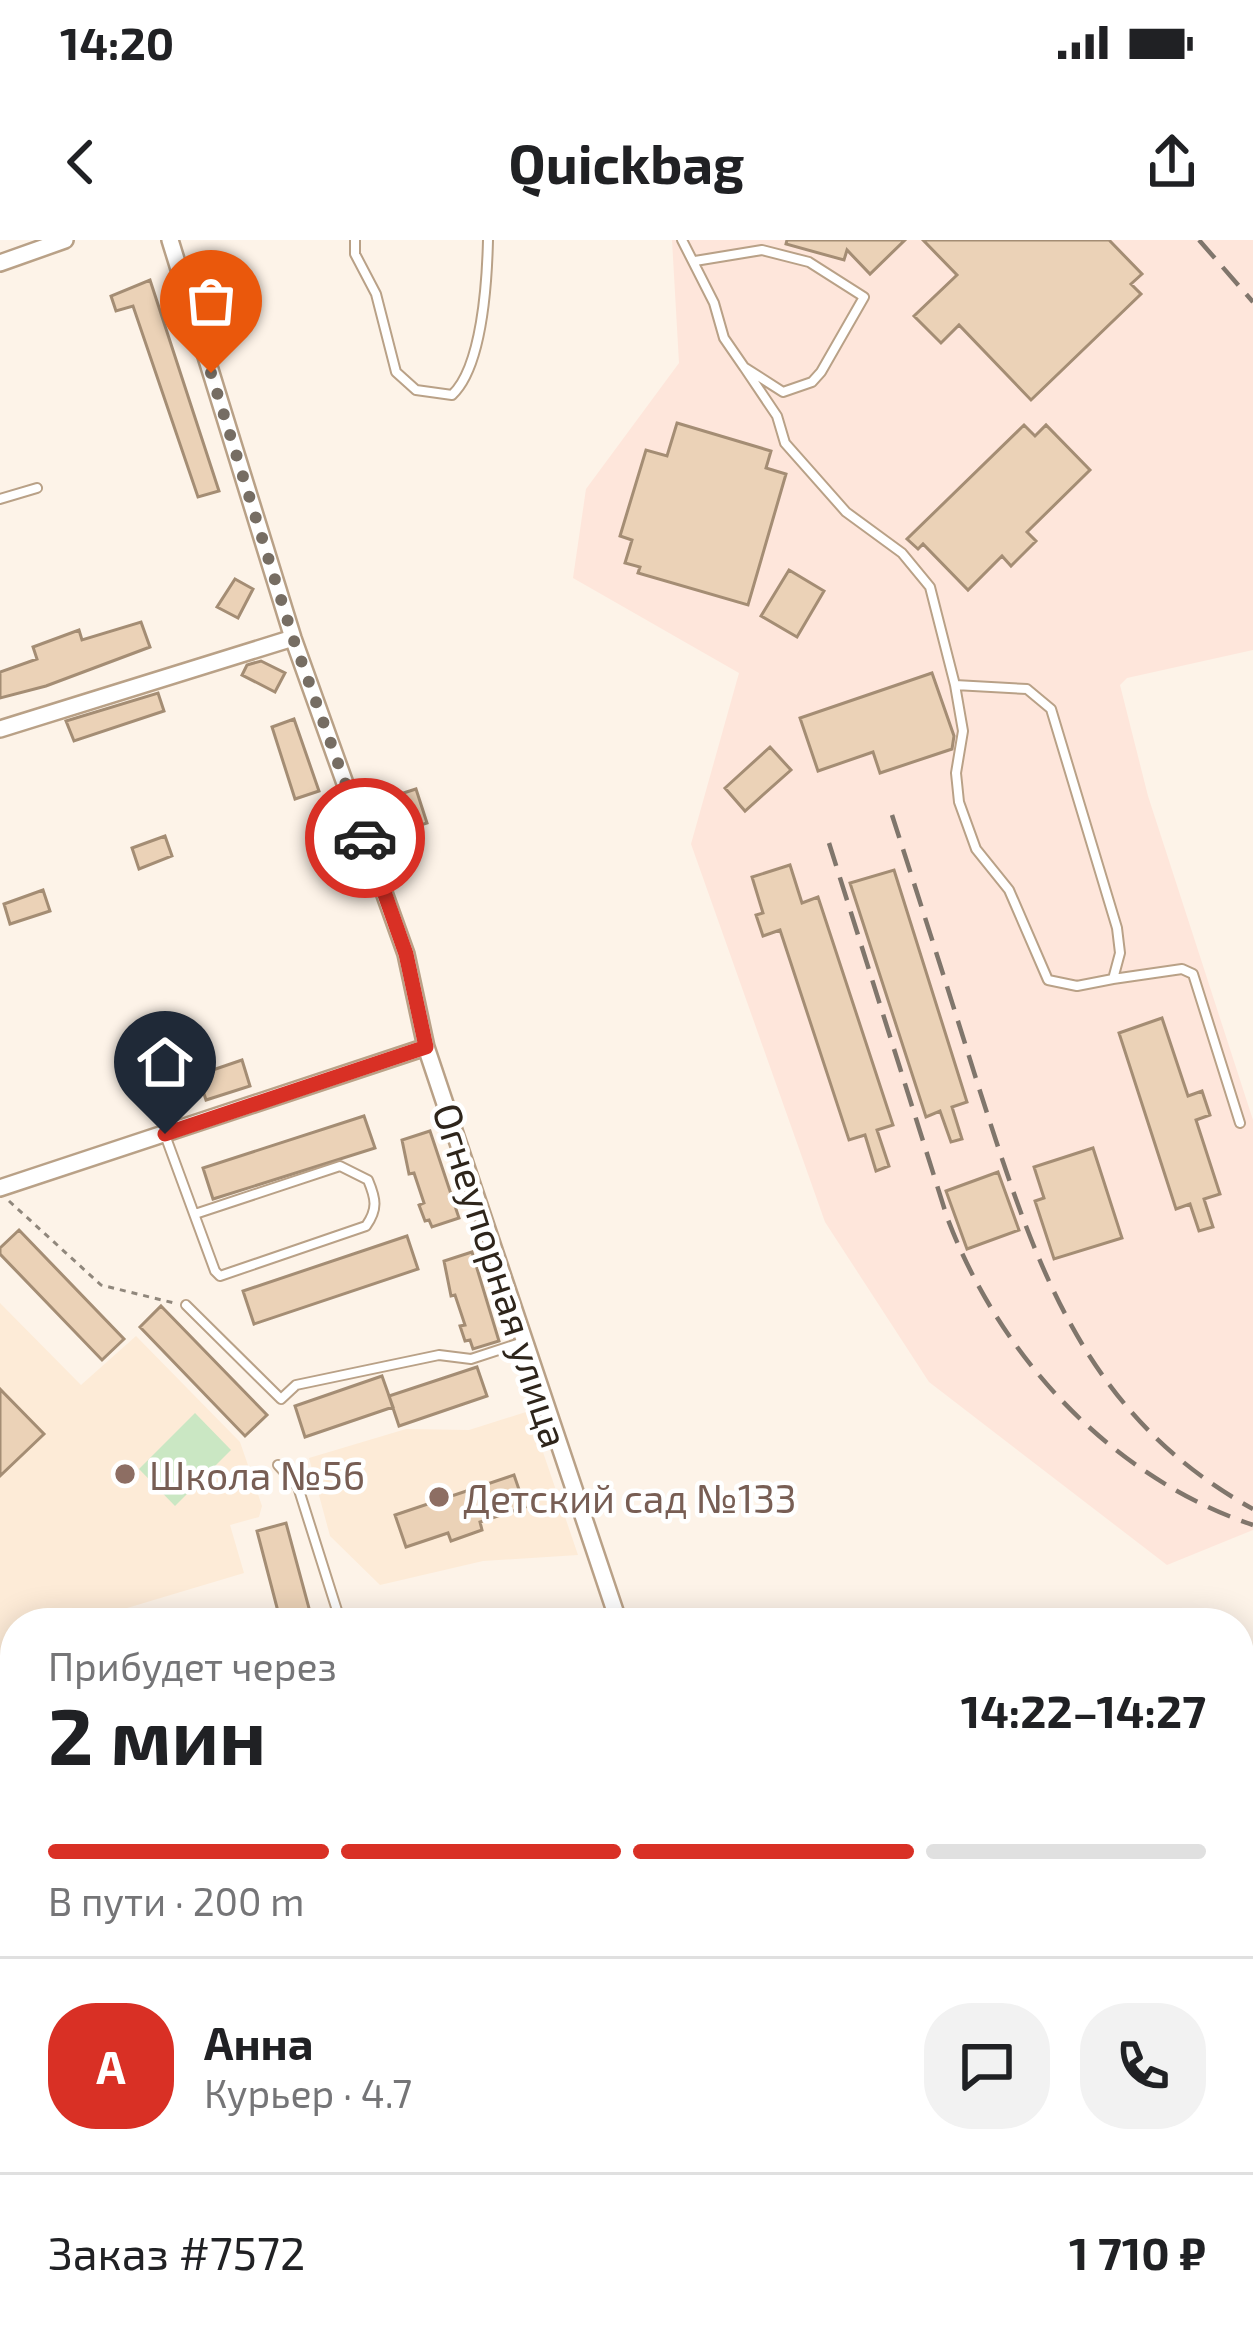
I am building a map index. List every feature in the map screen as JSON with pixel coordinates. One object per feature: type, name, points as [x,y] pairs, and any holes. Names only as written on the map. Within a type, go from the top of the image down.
[{"type":"street","points":[[0,263],[64,240]]},
{"type":"street","name":"Огнеупорная улица","points":[[170,240],[293,638],[406,954],[426,1047],[615,1608]]},
{"type":"street","points":[[0,729],[293,638]]},
{"type":"street","points":[[0,1190],[426,1047]]},
{"type":"lane","points":[[355,240],[355,254],[376,294],[396,372],[416,390],[452,395],[468,380],[487,286],[488,240]]},
{"type":"lane","points":[[682,240],[695,261],[724,338],[777,416],[785,443],[846,512],[902,553],[936,599],[963,731],[956,786],[976,848],[1009,890],[1048,980],[1077,986],[1182,969],[1192,974],[1240,1123]]},
{"type":"lane","points":[[695,261],[762,250],[809,262],[864,297],[833,356],[812,382],[783,392],[744,368]]},
{"type":"lane","points":[[0,499],[37,488]]},
{"type":"lane","points":[[955,685],[1028,688],[1052,710],[1117,928],[1120,953],[1113,979]]},
{"type":"lane","points":[[165,1134],[215,1271],[227,1276],[366,1226],[375,1214],[376,1198],[368,1180],[340,1166],[195,1214]]},
{"type":"lane","points":[[186,1305],[280,1400],[296,1384],[439,1354],[471,1359],[523,1342]]},
{"type":"lane","points":[[278,1465],[298,1487],[335,1608]]},
{"type":"path","points":[[0,1190],[101,1285],[186,1305]]},
{"type":"shaded area","points":[[672,240],[1253,240],[1253,650],[1127,678],[1120,685],[1148,796],[1253,1120],[1253,1530],[1167,1565],[929,1382],[825,1222],[691,844],[739,673],[573,578],[586,489],[679,363]]},
{"type":"shaded area","name":"Школа №56","points":[[0,1303],[81,1385],[136,1336],[240,1442],[262,1506],[259,1517],[230,1525],[244,1573],[127,1608],[0,1608]]},
{"type":"shaded area","name":"Детский сад №133","points":[[529,1411],[578,1555],[483,1561],[380,1585],[330,1536],[309,1458],[406,1429],[469,1430]]},
{"type":"green space","points":[[195,1413],[231,1450],[175,1506],[139,1469]]},
{"type":"building","points":[[787,240],[905,240],[870,274],[847,250],[844,260],[786,244]]},
{"type":"building","points":[[923,240],[1109,240],[1142,274],[1131,284],[1141,294],[1031,400],[959,325],[941,343],[914,316],[957,275]]},
{"type":"building","points":[[150,280],[219,491],[198,497],[133,306],[116,311],[111,296]]},
{"type":"building","points":[[677,423],[771,451],[766,468],[786,474],[748,605],[638,573],[640,567],[625,563],[632,540],[620,536],[646,450],[667,456]]},
{"type":"building","points":[[1024,425],[1035,436],[1046,425],[1090,470],[1027,532],[1036,541],[1011,566],[1002,556],[968,590],[923,544],[918,549],[907,539]]},
{"type":"building","points":[[789,570],[824,591],[797,637],[761,616]]},
{"type":"building","points":[[235,579],[253,589],[238,618],[217,607]]},
{"type":"building","points":[[141,622],[150,647],[0,698],[0,672],[37,659],[33,647],[79,630],[82,640]]},
{"type":"building","points":[[261,661],[285,673],[275,692],[242,675],[247,665]]},
{"type":"building","points":[[932,673],[954,736],[952,749],[880,773],[873,752],[818,771],[800,718]]},
{"type":"building","points":[[158,693],[164,711],[74,741],[66,721]]},
{"type":"building","points":[[294,719],[319,791],[295,799],[272,727]]},
{"type":"building","points":[[770,747],[791,770],[745,811],[725,788]]},
{"type":"building","points":[[416,789],[427,823],[404,830],[394,796]]},
{"type":"building","points":[[165,836],[172,856],[139,869],[132,848]]},
{"type":"building","points":[[790,865],[802,903],[818,897],[893,1125],[877,1130],[889,1166],[876,1171],[865,1135],[849,1140],[780,930],[763,936],[756,915],[763,913],[752,877]]},
{"type":"building","points":[[894,870],[967,1102],[952,1107],[962,1139],[951,1142],[940,1111],[926,1117],[850,883]]},
{"type":"building","points":[[43,890],[50,911],[10,924],[4,904]]},
{"type":"building","points":[[1162,1018],[1188,1096],[1202,1091],[1210,1115],[1196,1120],[1220,1194],[1204,1199],[1213,1227],[1199,1231],[1190,1204],[1176,1209],[1119,1033]]},
{"type":"building","points":[[242,1060],[250,1086],[206,1100],[198,1075]]},
{"type":"building","points":[[364,1116],[375,1148],[213,1199],[203,1168]]},
{"type":"building","points":[[430,1131],[459,1218],[432,1227],[419,1205],[424,1203],[414,1173],[409,1174],[402,1140]]},
{"type":"building","points":[[1093,1148],[1122,1238],[1054,1259],[1035,1201],[1044,1198],[1034,1167]]},
{"type":"building","points":[[998,1172],[1019,1230],[967,1249],[946,1191]]},
{"type":"building","points":[[19,1230],[124,1339],[102,1360],[0,1254],[0,1248]]},
{"type":"building","points":[[407,1236],[418,1269],[254,1324],[243,1291]]},
{"type":"building","points":[[472,1252],[499,1341],[473,1349],[460,1326],[465,1325],[455,1295],[451,1296],[444,1261]]},
{"type":"building","points":[[161,1306],[267,1415],[245,1436],[140,1327]]},
{"type":"building","points":[[477,1367],[487,1396],[399,1426],[389,1396]]},
{"type":"building","points":[[382,1376],[393,1407],[305,1437],[295,1406]]},
{"type":"building","points":[[0,1389],[44,1434],[0,1476]]},
{"type":"building","points":[[514,1475],[525,1507],[480,1522],[482,1530],[451,1541],[448,1533],[406,1547],[395,1515]]},
{"type":"building","points":[[286,1523],[309,1608],[277,1608],[257,1531]]},
{"type":"railway","points":[[1199,240],[1253,302]]},
{"type":"railway","points":[[892,815],[1020,1211],[1072,1327],[1105,1379],[1145,1427],[1194,1471],[1253,1509]]},
{"type":"railway","points":[[829,843],[947,1217],[997,1317],[1029,1363],[1107,1443],[1201,1504],[1253,1525]]},
{"type":"way so far","points":[[211,373],[293,638],[365,838]]},
{"type":"place","name":"Школа №56","points":[[125,1474]]},
{"type":"place","name":"Детский сад №133","points":[[439,1497]]},
{"type":"route","points":[[165,1134],[426,1047],[406,954],[365,838]]}]
